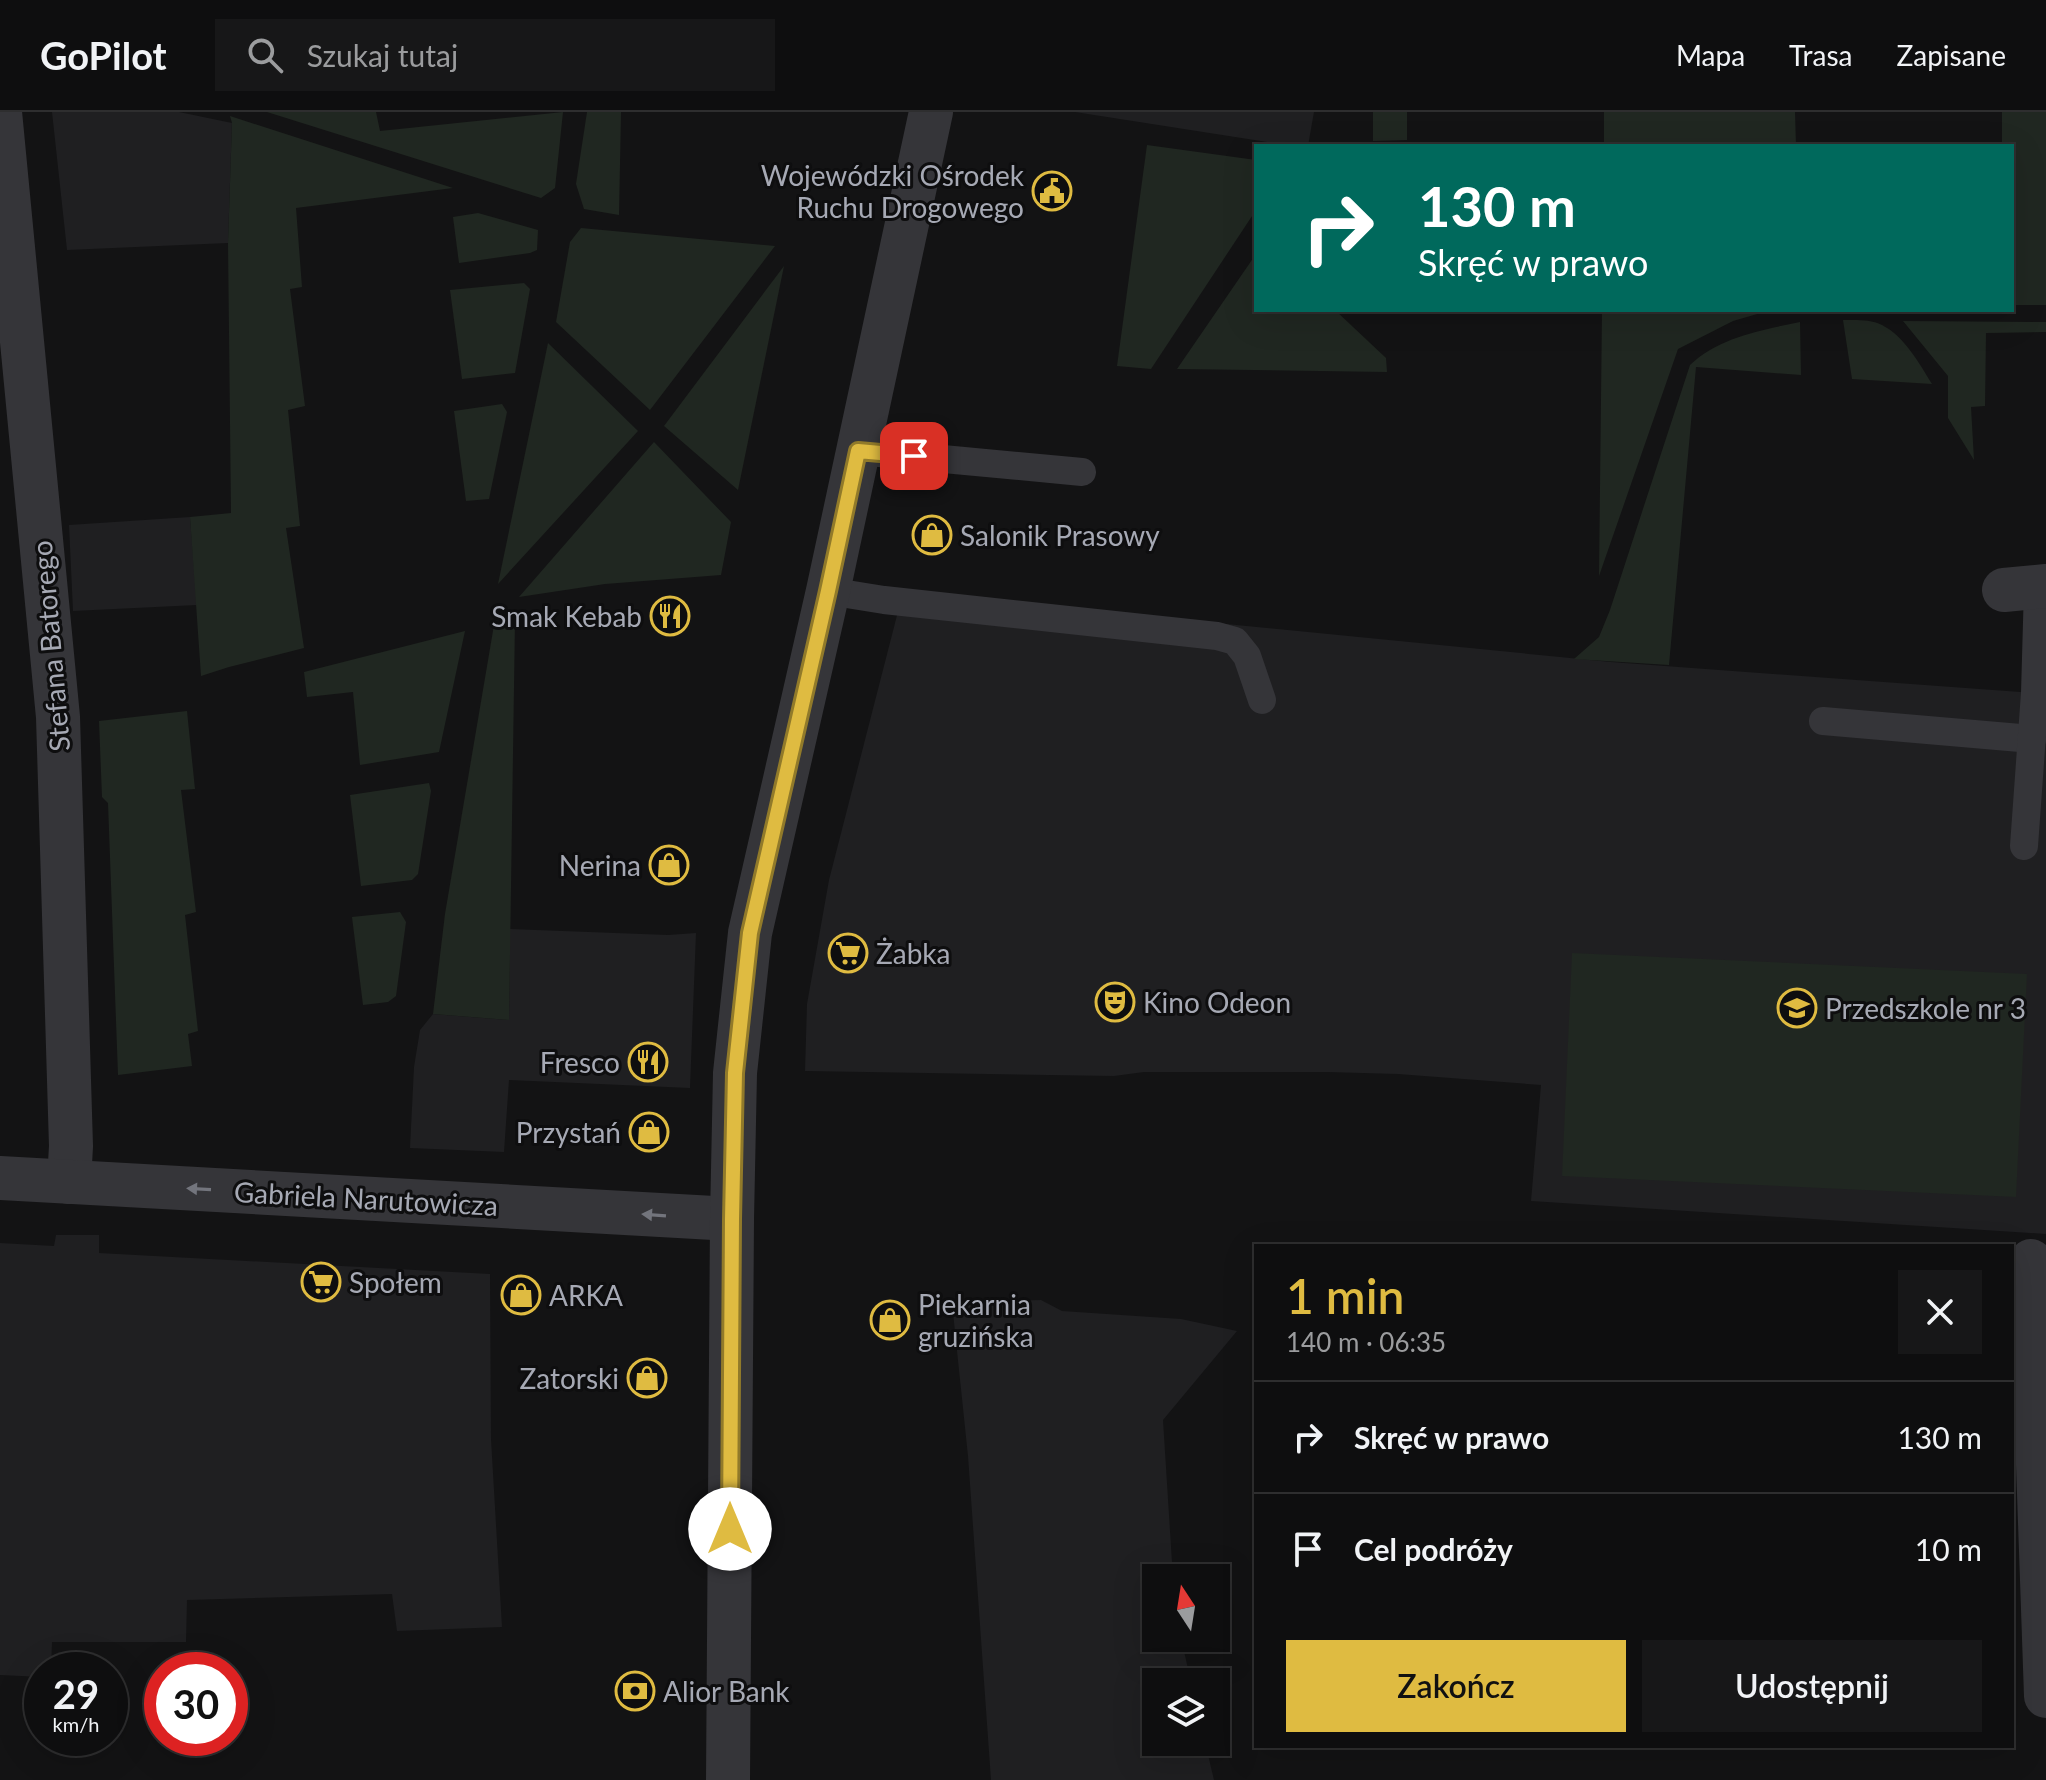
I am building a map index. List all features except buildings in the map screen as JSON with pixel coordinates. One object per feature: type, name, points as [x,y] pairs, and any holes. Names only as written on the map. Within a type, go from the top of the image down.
[{"type":"street","name":"Stefana Batorego","points":[[0,112],[58,717],[71,1146],[69,1182]]},
{"type":"street","points":[[728,1780],[735,1073],[750,933],[828,591],[931,112]]},
{"type":"street","name":"Gabriela Narutowicza","points":[[0,1178],[732,1219]]},
{"type":"street","points":[[2031,1261],[2046,1696]]},
{"type":"lane","points":[[858,451],[1082,472]]},
{"type":"lane","points":[[2024,846],[2035,693],[2029,588]]},
{"type":"lane","points":[[828,591],[884,600],[1217,636],[1235,641],[1247,656],[1262,700]]},
{"type":"lane","points":[[1823,721],[2032,739]]},
{"type":"shaded area","points":[[52,112],[179,112],[232,123],[228,243],[67,250]]},
{"type":"shaded area","points":[[267,112],[376,112],[380,131],[563,112],[555,188],[541,198]]},
{"type":"shaded area","points":[[587,112],[621,112],[619,215],[584,209],[576,184]]},
{"type":"shaded area","points":[[1075,112],[1314,112],[1308,144],[1279,144]]},
{"type":"shaded area","points":[[1373,112],[1407,112],[1407,140],[1373,141]]},
{"type":"shaded area","points":[[1604,112],[1795,112],[1796,144],[1604,144]]},
{"type":"shaded area","points":[[2002,112],[2046,112],[2046,305],[2014,305],[2014,144],[2002,144]]},
{"type":"shaded area","points":[[230,116],[453,188],[296,208],[302,287],[290,289],[305,406],[288,410],[300,526],[286,528],[304,648],[201,676],[190,517],[231,513]]},
{"type":"shaded area","points":[[1147,145],[1254,160],[1254,213],[1151,369],[1117,366]]},
{"type":"shaded area","points":[[478,213],[538,230],[537,250],[459,263],[453,217]]},
{"type":"shaded area","points":[[581,228],[775,246],[650,410],[556,322],[570,242]]},
{"type":"shaded area","points":[[1254,257],[1254,312],[1337,312],[1386,358],[1387,372],[1177,369]]},
{"type":"shaded area","points":[[784,266],[738,490],[664,426]]},
{"type":"shaded area","points":[[524,283],[530,289],[515,373],[462,379],[450,290]]},
{"type":"shaded area","points":[[1602,312],[1764,312],[1733,321],[1678,349],[1599,576]]},
{"type":"shaded area","points":[[1843,320],[1873,322],[1890,330],[1911,351],[1932,384],[1852,379]]},
{"type":"shaded area","points":[[1903,321],[2046,322],[2046,332],[1986,333],[1985,406],[1971,407],[1974,460],[1948,418],[1948,376]]},
{"type":"shaded area","points":[[1800,322],[1801,375],[1696,367],[1669,665],[1574,659],[1599,637],[1610,610],[1690,365],[1701,355],[1728,341]]},
{"type":"shaded area","points":[[548,343],[638,431],[498,584]]},
{"type":"shaded area","points":[[502,404],[507,412],[489,499],[466,501],[454,411]]},
{"type":"shaded area","points":[[654,442],[731,522],[721,575],[605,584],[519,597]]},
{"type":"shaded area","points":[[190,517],[197,605],[73,611],[69,525]]},
{"type":"shaded area","points":[[903,592],[1611,662],[2046,694],[2046,1234],[1531,1201],[1541,1085],[1327,1072],[1144,1072],[1114,1076],[805,1071],[807,1004],[829,880]]},
{"type":"shaded area","points":[[515,620],[509,1020],[433,1014],[445,914],[494,625]]},
{"type":"shaded area","points":[[465,631],[439,752],[360,765],[353,692],[307,697],[304,672]]},
{"type":"shaded area","points":[[187,711],[195,789],[181,790],[196,912],[185,915],[198,1031],[188,1034],[192,1066],[118,1075],[108,803],[102,797],[99,721]]},
{"type":"shaded area","points":[[429,783],[431,791],[418,874],[412,880],[361,886],[350,795]]},
{"type":"shaded area","points":[[400,912],[406,922],[396,996],[388,1002],[363,1005],[352,917]]},
{"type":"shaded area","points":[[510,929],[668,935],[696,933],[690,1088],[509,1080],[504,1152],[410,1148],[414,1067],[420,1030],[433,1014],[509,1020]]},
{"type":"shaded area","points":[[1572,953],[2027,974],[2016,1197],[1562,1176]]},
{"type":"shaded area","points":[[56,1235],[99,1235],[99,1253],[490,1274],[491,1439],[502,1627],[397,1631],[392,1594],[187,1600],[186,1642],[52,1642],[52,1652],[24,1652],[24,1676],[0,1675],[0,1243],[54,1246]]},
{"type":"shaded area","points":[[1041,1300],[1062,1311],[1181,1319],[1237,1331],[1163,1420],[1172,1564],[1142,1564],[1142,1652],[1184,1652],[1188,1668],[1142,1668],[1142,1756],[1208,1756],[1214,1780],[991,1780],[968,1456],[952,1303]]},
{"type":"place","name":"Wojewódzki Ośrodek Ruchu Drogowego","points":[[1052,191]]},
{"type":"place","name":"Salonik Prasowy","points":[[932,535]]},
{"type":"place","name":"Smak Kebab","points":[[670,616]]},
{"type":"place","name":"Nerina","points":[[669,865]]},
{"type":"place","name":"Żabka","points":[[848,953]]},
{"type":"place","name":"Kino Odeon","points":[[1115,1002]]},
{"type":"place","name":"Przedszkole nr 3","points":[[1797,1008]]},
{"type":"place","name":"Fresco","points":[[648,1062]]},
{"type":"place","name":"Przystań","points":[[649,1132]]},
{"type":"place","name":"Społem","points":[[321,1282]]},
{"type":"place","name":"ARKA","points":[[521,1295]]},
{"type":"place","name":"Piekarnia gruzińska","points":[[890,1320]]},
{"type":"place","name":"Zatorski","points":[[647,1378]]},
{"type":"place","name":"Alior Bank","points":[[635,1691]]},
{"type":"route","points":[[730,1529],[735,1073],[750,933],[858,451],[914,456]]}]
